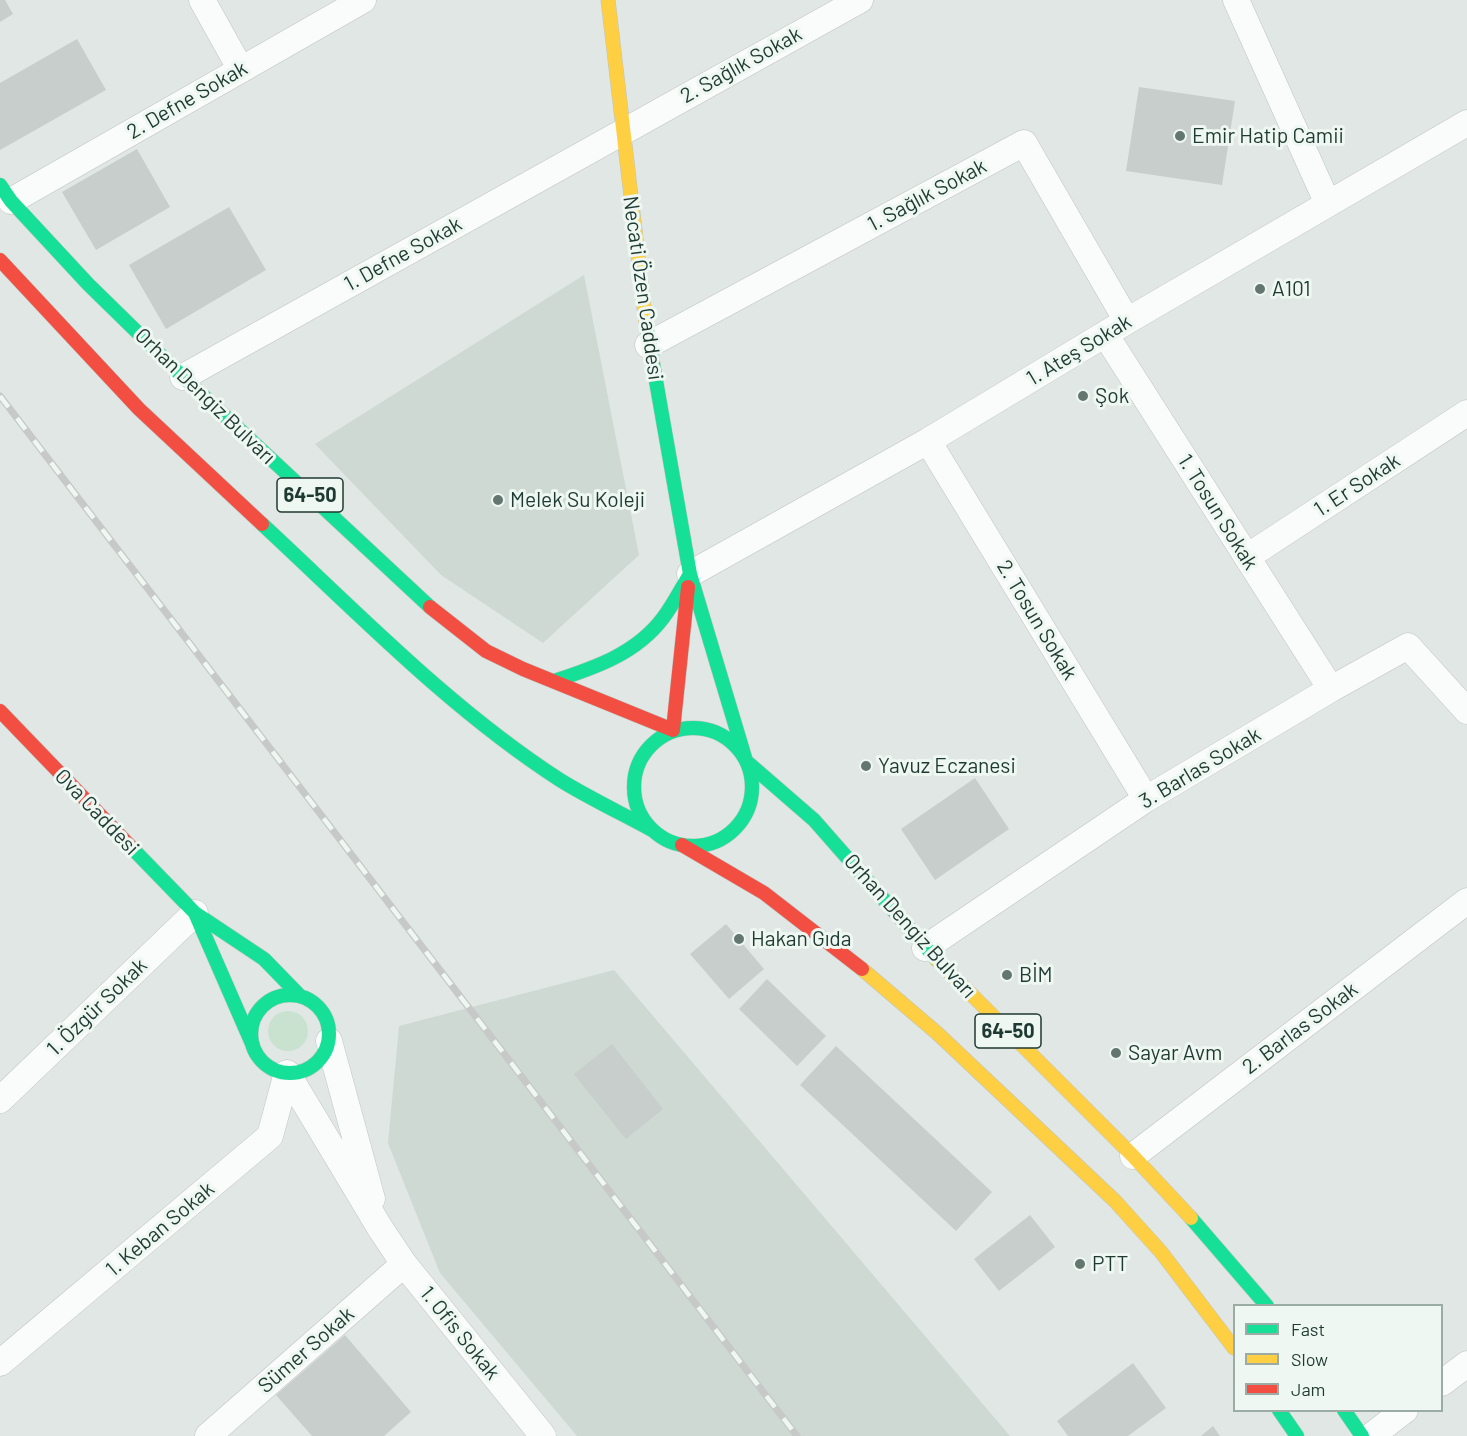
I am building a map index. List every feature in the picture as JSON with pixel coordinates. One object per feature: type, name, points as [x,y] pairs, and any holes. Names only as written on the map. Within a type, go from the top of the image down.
[{"type":"main road","name":"Necati Özen Caddesi","points":[[608,0],[648,345],[690,574]]},
{"type":"main road","name":"Orhan Dengiz Bulvarı","points":[[5,193],[88,284],[183,377],[438,614],[486,651],[673,730],[690,727],[707,729],[723,735],[737,746],[746,760],[752,778],[752,797],[745,815],[734,830],[719,840],[701,846],[682,845]]},
{"type":"main road","name":"64-50","points":[[0,260],[139,409],[398,651],[468,712],[560,780],[652,830],[666,840],[682,845],[764,893],[874,978],[945,1040],[1115,1201],[1161,1252],[1233,1347]]},
{"type":"main road","points":[[554,681],[596,667],[620,656],[641,642],[662,621],[690,574]]},
{"type":"main road","points":[[673,730],[690,574]]},
{"type":"main road","points":[[690,574],[746,760]]},
{"type":"main road","name":"Ova Caddesi","points":[[0,711],[195,913]]},
{"type":"main road","name":"64-50","points":[[652,830],[639,814],[633,795],[634,774],[642,755],[655,740],[673,730]]},
{"type":"main road","name":"Orhan Dengiz Bulvarı","points":[[746,760],[814,820],[925,948],[1202,1228],[1265,1304]]},
{"type":"main road","points":[[195,913],[264,959],[299,995],[315,1003],[321,1010],[330,1030],[329,1041],[321,1059],[314,1065],[296,1073],[286,1073],[270,1067],[257,1055],[195,913]]},
{"type":"main road","points":[[253,1047],[252,1023],[257,1012],[266,1003],[276,998],[288,994],[299,995]]},
{"type":"main road","points":[[1281,1412],[1297,1436]]},
{"type":"main road","points":[[1345,1412],[1362,1436]]},
{"type":"street","points":[[202,0],[240,70]]},
{"type":"street","name":"2. Defne Sokak","points":[[5,193],[240,70],[363,0]]},
{"type":"street","name":"2. Sağlık Sokak","points":[[622,131],[860,0]]},
{"type":"street","points":[[1236,0],[1328,204]]},
{"type":"street","name":"1. Ateş Sokak","points":[[690,574],[928,441],[1127,321],[1467,123]]},
{"type":"street","name":"1. Defne Sokak","points":[[183,377],[622,131]]},
{"type":"street","name":"1. Sağlık Sokak","points":[[648,345],[1024,143],[1127,321]]},
{"type":"street","name":"1. Tosun Sokak","points":[[1105,334],[1331,689]]},
{"type":"street","name":"1. Er Sokak","points":[[1247,557],[1467,413]]},
{"type":"street","name":"2. Tosun Sokak","points":[[928,441],[1146,799]]},
{"type":"street","name":"3. Barlas Sokak","points":[[925,948],[1146,799],[1408,646],[1467,711]]},
{"type":"street","name":"2. Barlas Sokak","points":[[1133,1156],[1467,901]]},
{"type":"street","name":"1. Özgür Sokak","points":[[0,1100],[195,913]]},
{"type":"street","points":[[329,1041],[380,1228]]},
{"type":"street","name":"1. Ofis Sokak","points":[[286,1073],[404,1264],[543,1436]]},
{"type":"street","name":"1. Keban Sokak","points":[[0,1363],[270,1136],[286,1073]]},
{"type":"street","name":"Sümer Sokak","points":[[208,1436],[404,1264]]},
{"type":"street","points":[[1443,1382],[1467,1364]]},
{"type":"street","points":[[1371,1436],[1402,1412]]},
{"type":"shaded area","name":"Melek Su Koleji","points":[[584,275],[639,555],[543,643],[441,575],[315,444]]},
{"type":"shaded area","points":[[614,970],[1010,1436],[577,1436],[440,1273],[388,1143],[399,1026]]},
{"type":"green space","points":[[288,1011],[296,1012],[302,1017],[307,1023],[307,1039],[302,1045],[296,1050],[288,1051],[280,1050],[274,1045],[269,1039],[268,1031],[269,1023],[274,1017],[280,1012]]},
{"type":"building","points":[[0,0],[5,0],[13,14],[0,22]]},
{"type":"building","points":[[77,39],[106,90],[0,150],[0,83]]},
{"type":"building","name":"Emir Hatip Camii","points":[[1139,87],[1235,101],[1222,185],[1126,171]]},
{"type":"building","points":[[137,149],[170,207],[96,250],[62,192]]},
{"type":"building","points":[[229,207],[266,270],[166,329],[129,265]]},
{"type":"building","points":[[975,778],[1009,829],[935,880],[901,829]]},
{"type":"building","points":[[726,924],[764,969],[729,999],[690,954]]},
{"type":"building","points":[[767,979],[826,1036],[797,1066],[739,1009]]},
{"type":"building","points":[[612,1044],[663,1109],[626,1139],[574,1074]]},
{"type":"building","points":[[836,1046],[992,1192],[956,1231],[800,1085]]},
{"type":"building","points":[[1030,1215],[1055,1247],[999,1291],[974,1259]]},
{"type":"building","points":[[345,1335],[411,1412],[384,1436],[312,1436],[276,1395]]},
{"type":"building","points":[[1133,1363],[1166,1408],[1128,1436],[1068,1436],[1057,1421]]},
{"type":"building","points":[[1213,1426],[1220,1436],[1201,1436]]},
{"type":"railway","points":[[0,396],[797,1436]]},
{"type":"traffic: fast","points":[[0,185],[11,201],[88,284],[183,377],[430,607]]},
{"type":"traffic: fast","points":[[646,324],[690,574],[746,761]]},
{"type":"traffic: fast","points":[[262,524],[405,658],[480,722],[560,780],[652,830]]},
{"type":"traffic: fast","points":[[554,681],[599,665],[640,641],[663,618],[690,574]]},
{"type":"traffic: fast","points":[[693,728],[716,732],[735,745],[748,764],[752,787],[748,810],[735,829],[716,842],[693,846],[670,842],[651,829],[638,810],[634,787],[638,764],[651,745],[670,732],[693,728]]},
{"type":"traffic: fast","points":[[746,761],[814,820],[937,960]]},
{"type":"traffic: fast","points":[[130,846],[195,913],[264,959],[299,995]]},
{"type":"traffic: fast","points":[[195,913],[253,1046]]},
{"type":"traffic: fast","points":[[290,995],[305,998],[318,1006],[326,1019],[329,1034],[326,1049],[318,1062],[305,1070],[290,1073],[275,1070],[262,1062],[254,1049],[251,1034],[254,1019],[262,1006],[275,998],[290,995]]},
{"type":"traffic: fast","points":[[1191,1218],[1265,1304]]},
{"type":"traffic: fast","points":[[1280,1412],[1297,1436]]},
{"type":"traffic: fast","points":[[1345,1412],[1362,1436]]},
{"type":"traffic: slow","points":[[608,0],[646,324]]},
{"type":"traffic: slow","points":[[937,960],[1133,1156],[1191,1218]]},
{"type":"traffic: slow","points":[[862,969],[937,1033],[1115,1201],[1161,1252],[1233,1347]]},
{"type":"traffic: jam","points":[[0,260],[139,409],[262,524]]},
{"type":"traffic: jam","points":[[673,730],[688,587]]},
{"type":"traffic: jam","points":[[430,607],[486,651],[523,669],[673,730]]},
{"type":"traffic: jam","points":[[0,711],[130,846]]},
{"type":"traffic: jam","points":[[682,845],[764,893],[862,969]]},
{"type":"place","name":"Emir Hatip Camii","points":[[1180,136]]},
{"type":"place","name":"A101","points":[[1260,289]]},
{"type":"place","name":"Şok","points":[[1083,396]]},
{"type":"place","name":"Melek Su Koleji","points":[[498,500]]},
{"type":"place","name":"Yavuz Eczanesi","points":[[866,766]]},
{"type":"place","name":"Hakan Gıda","points":[[739,939]]},
{"type":"place","name":"BİM","points":[[1007,975]]},
{"type":"place","name":"Sayar Avm","points":[[1116,1053]]},
{"type":"place","name":"PTT","points":[[1080,1264]]}]
